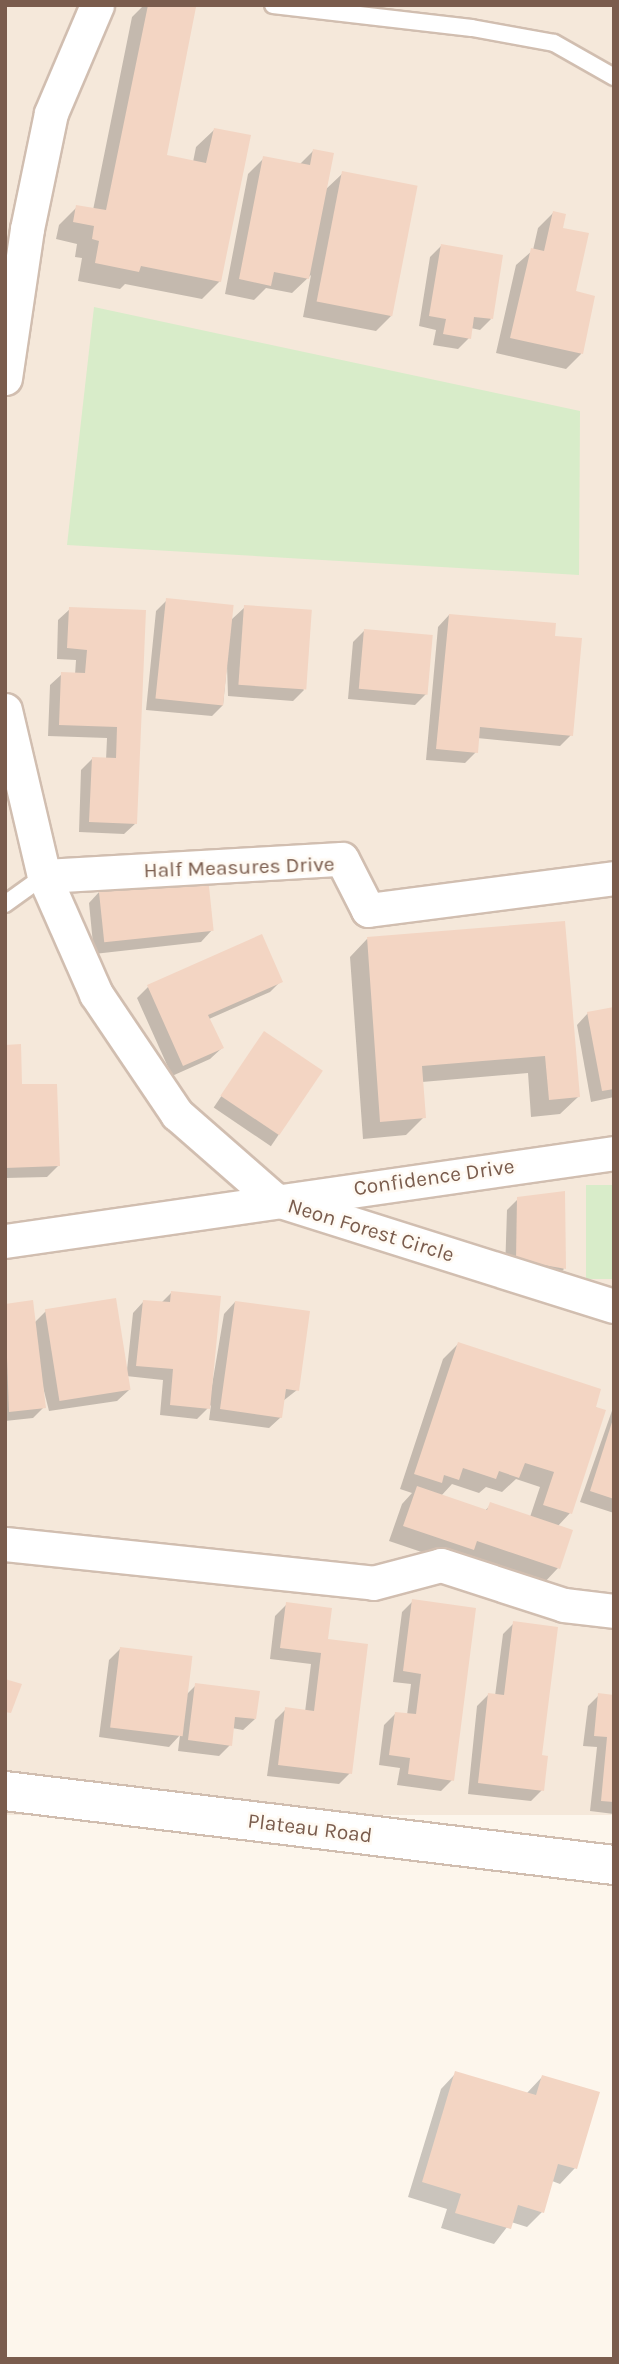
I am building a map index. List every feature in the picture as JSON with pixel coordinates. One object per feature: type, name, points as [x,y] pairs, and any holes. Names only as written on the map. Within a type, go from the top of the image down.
[{"type":"street","points":[[5,378],[27,229],[51,113],[97,5]]},
{"type":"street","name":"Neon Forest Circle","points":[[5,710],[44,876],[96,994],[177,1114],[274,1199],[614,1306]]},
{"type":"street","name":"Half Measures Drive","points":[[44,876],[342,859],[368,910],[614,878]]},
{"type":"street","name":"Confidence Drive","points":[[5,1241],[274,1199],[614,1153]]},
{"type":"street","points":[[5,1544],[373,1583],[441,1565],[564,1605],[614,1611]]},
{"type":"street","name":"Plateau Road","points":[[5,1791],[614,1865]]},
{"type":"lane","points":[[273,5],[472,28],[554,43],[614,77]]},
{"type":"lane","points":[[5,904],[44,876]]},
{"type":"shaded area","points":[[5,5],[614,5],[614,1815],[5,1815]]},
{"type":"green space","points":[[94,307],[580,411],[579,575],[67,545]]},
{"type":"green space","points":[[586,1185],[614,1185],[614,1279],[586,1279]]},
{"type":"building","points":[[148,5],[196,7],[167,155],[206,163],[214,128],[251,135],[221,282],[141,266],[139,272],[95,263],[99,241],[92,239],[94,226],[73,222],[76,205],[106,210]]},
{"type":"building","points":[[313,149],[334,153],[309,279],[274,272],[271,286],[239,279],[263,156],[310,165]]},
{"type":"building","points":[[342,171],[418,186],[392,316],[317,302]]},
{"type":"building","points":[[553,211],[566,214],[563,228],[589,233],[576,291],[595,296],[583,354],[510,338],[531,248],[544,251]]},
{"type":"building","points":[[441,244],[503,255],[493,319],[474,317],[471,339],[443,334],[446,319],[429,316]]},
{"type":"building","points":[[166,598],[234,605],[223,706],[155,698]]},
{"type":"building","points":[[244,605],[312,610],[306,690],[238,685]]},
{"type":"building","points":[[69,607],[146,610],[137,824],[89,822],[92,757],[116,758],[117,727],[59,725],[61,672],[85,673],[87,650],[67,648]]},
{"type":"building","points":[[449,614],[556,623],[555,636],[582,638],[573,736],[480,727],[478,753],[436,749]]},
{"type":"building","points":[[364,629],[433,635],[428,695],[359,689]]},
{"type":"building","points":[[208,877],[214,931],[104,942],[99,888]]},
{"type":"building","points":[[565,921],[580,1097],[549,1100],[545,1056],[422,1066],[426,1118],[380,1122],[367,937]]},
{"type":"building","points":[[262,934],[283,982],[208,1015],[224,1048],[183,1066],[147,985]]},
{"type":"building","points":[[614,1007],[614,1089],[602,1091],[587,1012]]},
{"type":"building","points":[[264,1031],[323,1071],[279,1135],[220,1096]]},
{"type":"building","points":[[21,1044],[22,1084],[57,1084],[60,1166],[5,1168],[5,1045]]},
{"type":"building","points":[[565,1191],[566,1269],[516,1260],[517,1197]]},
{"type":"building","points":[[171,1291],[221,1296],[210,1409],[170,1405],[173,1369],[136,1366],[143,1300],[170,1302]]},
{"type":"building","points":[[116,1298],[131,1390],[59,1401],[45,1309]]},
{"type":"building","points":[[33,1300],[46,1408],[9,1412],[5,1304]]},
{"type":"building","points":[[235,1301],[310,1311],[299,1391],[286,1389],[282,1418],[220,1409]]},
{"type":"building","points":[[458,1342],[601,1389],[596,1407],[606,1410],[572,1514],[543,1505],[554,1472],[525,1463],[519,1478],[499,1471],[496,1479],[463,1468],[459,1480],[444,1475],[442,1483],[414,1474]]},
{"type":"building","points":[[614,1419],[614,1499],[590,1491]]},
{"type":"building","points":[[417,1486],[487,1510],[490,1502],[573,1530],[560,1569],[477,1541],[474,1550],[403,1526]]},
{"type":"building","points":[[412,1599],[476,1608],[454,1781],[408,1774],[410,1758],[389,1755],[395,1712],[416,1714],[421,1674],[403,1671]]},
{"type":"building","points":[[286,1602],[332,1608],[328,1639],[368,1644],[352,1774],[278,1765],[285,1707],[314,1711],[321,1653],[280,1648]]},
{"type":"building","points":[[513,1621],[558,1627],[542,1755],[548,1756],[544,1791],[478,1783],[488,1693],[504,1695]]},
{"type":"building","points":[[120,1647],[192,1656],[183,1736],[110,1727]]},
{"type":"building","points":[[5,1679],[22,1684],[11,1713],[5,1712]]},
{"type":"building","points":[[195,1683],[260,1691],[256,1719],[235,1717],[232,1746],[188,1740]]},
{"type":"building","points":[[598,1693],[614,1695],[614,1802],[601,1801],[607,1737],[594,1736]]},
{"type":"building","points":[[455,2071],[536,2095],[542,2075],[600,2092],[577,2169],[558,2164],[544,2213],[518,2205],[511,2229],[455,2213],[461,2194],[422,2182]]}]
